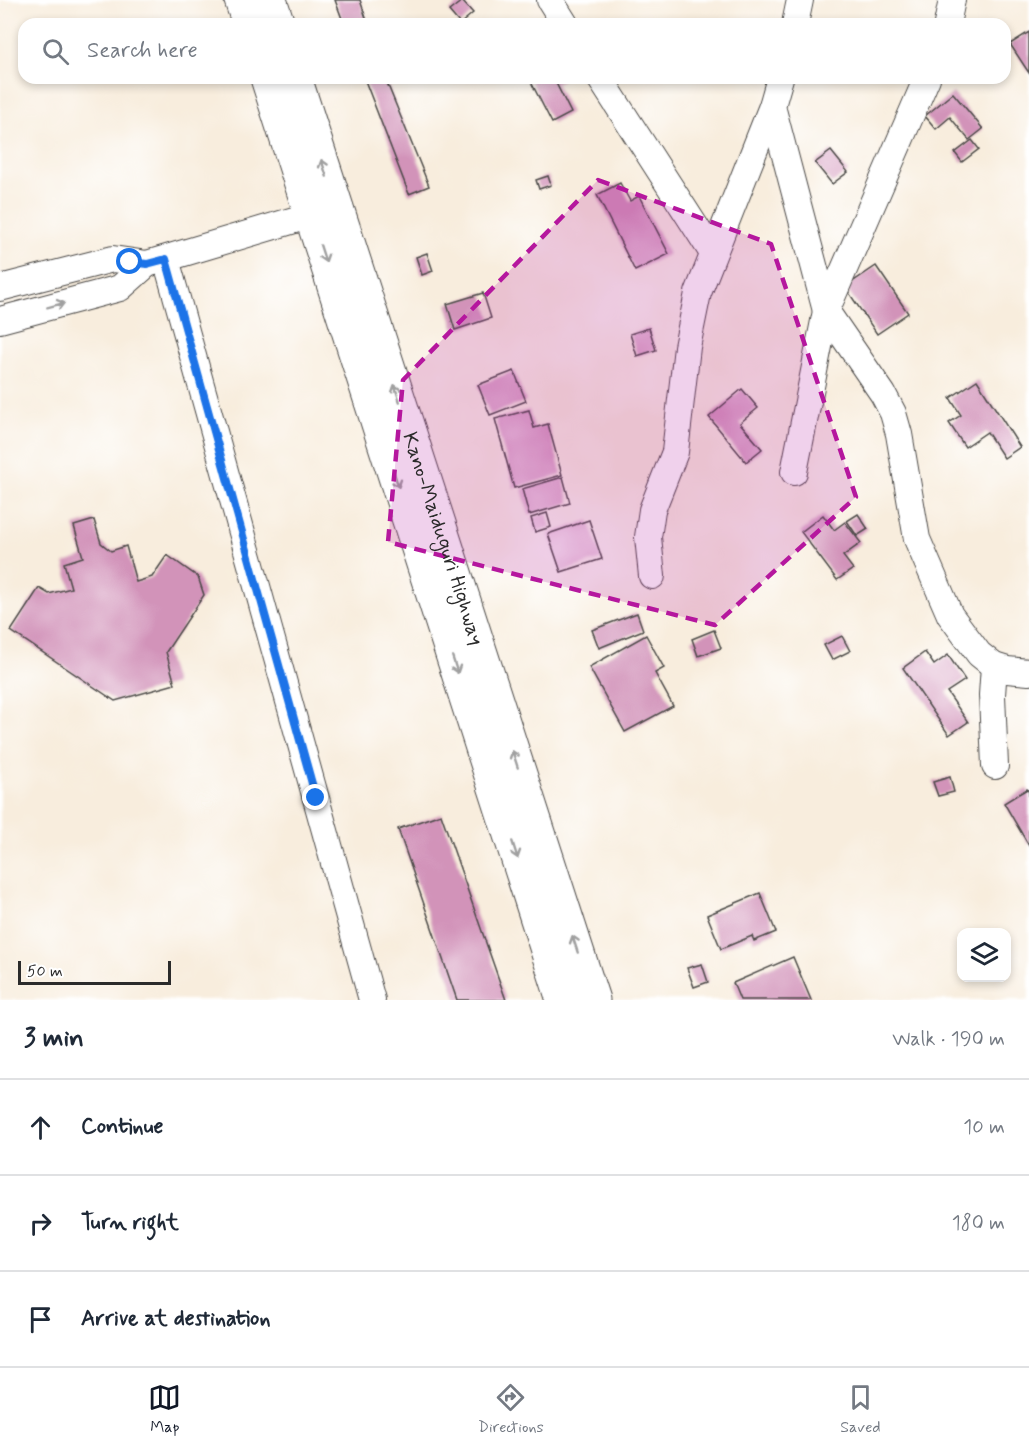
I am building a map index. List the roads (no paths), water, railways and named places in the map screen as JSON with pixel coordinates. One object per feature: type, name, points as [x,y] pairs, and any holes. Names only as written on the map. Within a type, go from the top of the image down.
[{"type":"highway","points":[[242,0],[247,18]]},
{"type":"highway","points":[[270,0],[276,18]]},
{"type":"highway","name":"Kano-Maiduguri Highway","points":[[270,84],[324,211],[593,1000]]},
{"type":"highway","name":"Kano-Maiduguri Highway","points":[[296,84],[324,211],[563,1000]]},
{"type":"street","points":[[550,0],[561,18]]},
{"type":"street","points":[[796,18],[800,0]]},
{"type":"street","points":[[948,18],[952,0]]},
{"type":"street","points":[[604,84],[712,252]]},
{"type":"street","points":[[652,576],[648,537],[652,510],[675,452],[687,347],[698,293],[712,252],[772,106],[778,84]]},
{"type":"street","points":[[794,472],[826,311],[924,84]]},
{"type":"street","points":[[772,106],[826,311],[883,394],[893,413],[899,434],[917,539],[950,615],[979,654],[994,666],[1029,672]]},
{"type":"street","points":[[0,320],[120,288],[157,262],[324,211]]},
{"type":"street","points":[[0,288],[112,259],[157,262]]},
{"type":"street","points":[[157,262],[372,1000]]},
{"type":"street","points":[[994,666],[992,695],[995,766]]}]
